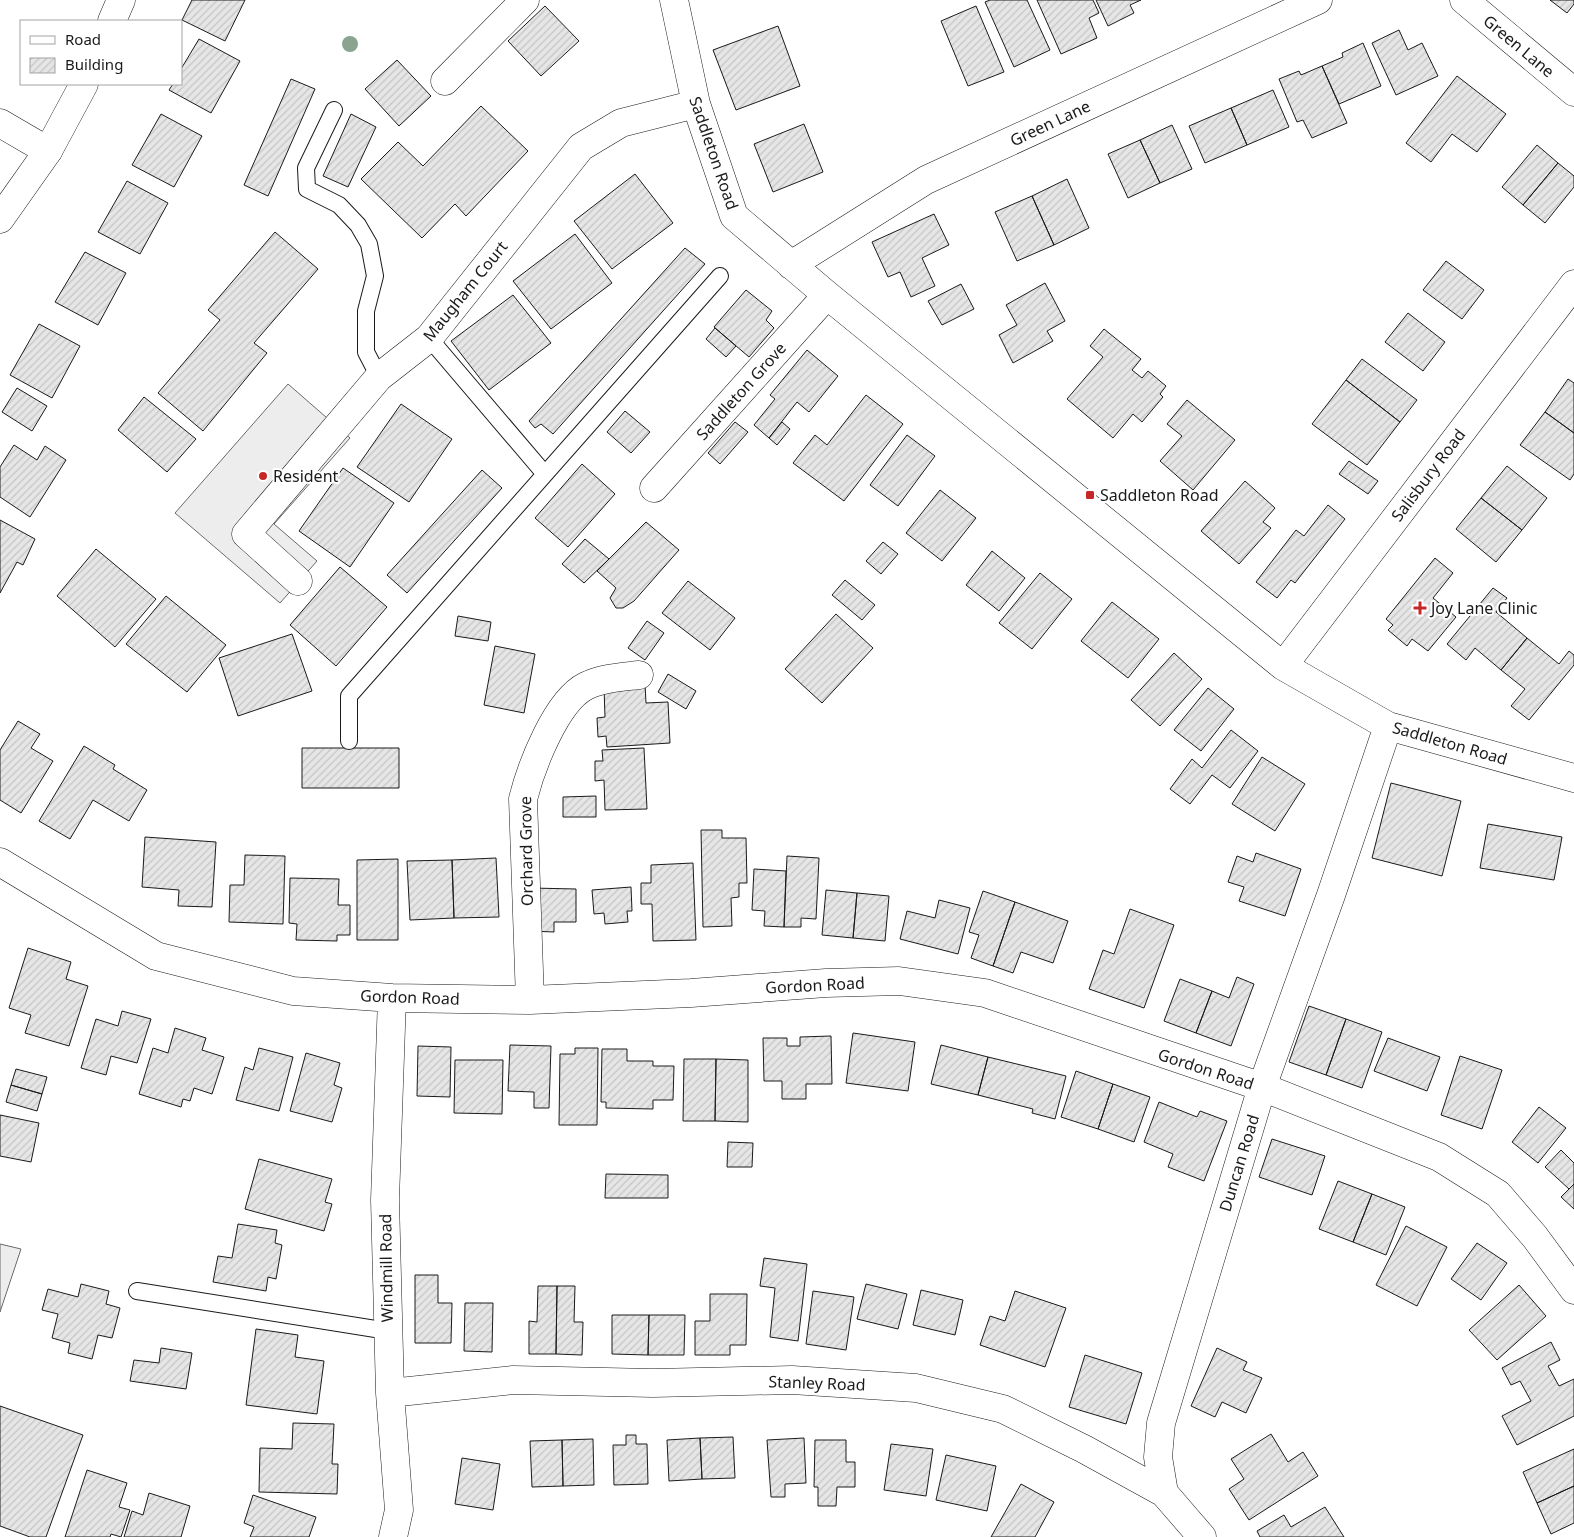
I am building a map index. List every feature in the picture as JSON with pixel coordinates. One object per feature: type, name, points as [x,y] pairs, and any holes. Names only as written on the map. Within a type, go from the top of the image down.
[{"type":"street","points":[[112,20],[121,0]]},
{"type":"street","points":[[445,80],[525,0]]},
{"type":"street","name":"Saddleton Road","points":[[674,0],[696,104],[734,216],[791,265],[1283,666],[1388,726],[1574,778]]},
{"type":"street","name":"Green Lane","points":[[791,265],[926,180],[1318,0]]},
{"type":"street","name":"Green Lane","points":[[1464,0],[1574,92]]},
{"type":"street","points":[[0,219],[48,151],[83,85]]},
{"type":"street","name":"Maugham Court","points":[[298,581],[246,534],[379,377],[429,338],[581,147],[621,123],[696,104]]},
{"type":"street","points":[[0,123],[48,151]]},
{"type":"street","name":"Salisbury Road","points":[[1283,666],[1574,284]]},
{"type":"street","name":"Saddleton Grove","points":[[654,488],[828,295]]},
{"type":"street","name":"Orchard Grove","points":[[530,1000],[523,799],[529,776],[559,713],[572,696],[585,686],[604,679],[639,675]]},
{"type":"street","name":"Duncan Road","points":[[1164,1493],[1158,1457],[1161,1423],[1262,1087],[1331,895],[1388,726]]},
{"type":"street","name":"Gordon Road","points":[[0,862],[156,956],[293,991],[392,998],[530,1000],[691,993],[826,983],[899,981],[985,993],[1262,1087],[1439,1157],[1498,1194],[1535,1237],[1574,1290]]},
{"type":"street","name":"Windmill Road","points":[[392,998],[385,1200],[390,1393],[399,1510],[393,1537]]},
{"type":"street","name":"Stanley Road","points":[[390,1393],[513,1380],[653,1383],[792,1380],[916,1388],[1003,1409],[1164,1493],[1202,1537]]},
{"type":"lane","points":[[334,110],[306,168],[307,189],[339,205],[358,225],[369,244],[374,276],[366,311],[366,352],[379,377]]},
{"type":"lane","points":[[348,741],[349,696],[720,276]]},
{"type":"lane","points":[[429,338],[544,473]]},
{"type":"lane","points":[[137,1291],[388,1332]]},
{"type":"shaded area","name":"Resident","points":[[288,384],[350,438],[274,524],[317,561],[280,603],[175,513]]},
{"type":"shaded area","points":[[0,1244],[21,1249],[0,1312]]},
{"type":"building","points":[[192,0],[245,0],[225,41],[182,20]]},
{"type":"building","points":[[990,0],[1027,0],[1050,50],[1014,67],[985,2]]},
{"type":"building","points":[[1037,0],[1093,0],[1099,13],[1089,18],[1097,38],[1061,54]]},
{"type":"building","points":[[1096,0],[1141,0],[1130,5],[1134,13],[1108,26]]},
{"type":"building","points":[[1550,0],[1574,0],[1574,4],[1567,13]]},
{"type":"building","points":[[545,6],[579,41],[541,76],[508,41]]},
{"type":"building","points":[[976,6],[1004,72],[968,86],[941,21]]},
{"type":"building","points":[[778,26],[800,86],[736,110],[713,50]]},
{"type":"building","points":[[1399,30],[1408,50],[1422,43],[1438,76],[1396,95],[1372,43]]},
{"type":"building","points":[[199,39],[240,61],[211,113],[169,90],[172,85],[182,85],[182,67]]},
{"type":"building","points":[[1363,43],[1381,86],[1339,104],[1322,66],[1343,57],[1342,53]]},
{"type":"building","points":[[397,60],[431,96],[399,126],[365,89]]},
{"type":"building","points":[[1322,66],[1347,123],[1312,138],[1303,120],[1297,122],[1279,79],[1299,71],[1301,75]]},
{"type":"building","points":[[1457,76],[1506,114],[1477,152],[1452,134],[1431,162],[1406,143]]},
{"type":"building","points":[[291,79],[315,89],[268,196],[244,185]]},
{"type":"building","points":[[1273,90],[1289,127],[1247,145],[1231,108]]},
{"type":"building","points":[[481,106],[528,151],[466,216],[455,204],[422,238],[361,179],[398,142],[423,166]]},
{"type":"building","points":[[1231,108],[1247,145],[1205,163],[1189,126]]},
{"type":"building","points":[[161,114],[202,136],[174,187],[132,165]]},
{"type":"building","points":[[351,114],[376,127],[348,187],[323,176]]},
{"type":"building","points":[[804,124],[823,172],[773,192],[754,144]]},
{"type":"building","points":[[1172,125],[1192,169],[1160,183],[1140,140]]},
{"type":"building","points":[[1140,140],[1160,183],[1128,198],[1108,154]]},
{"type":"building","points":[[1537,145],[1558,163],[1523,205],[1502,187]]},
{"type":"building","points":[[1558,163],[1574,176],[1574,187],[1545,223],[1523,205]]},
{"type":"building","points":[[635,174],[673,223],[612,269],[574,221]]},
{"type":"building","points":[[1067,179],[1089,228],[1054,245],[1032,196]]},
{"type":"building","points":[[127,181],[168,203],[140,254],[98,232]]},
{"type":"building","points":[[1032,196],[1054,245],[1017,261],[995,212]]},
{"type":"building","points":[[934,214],[949,245],[922,258],[935,286],[911,297],[900,272],[888,277],[872,242]]},
{"type":"building","points":[[275,232],[318,269],[254,343],[267,353],[203,431],[158,393],[220,320],[208,310]]},
{"type":"building","points":[[575,234],[612,283],[551,329],[513,281]]},
{"type":"building","points":[[685,248],[705,264],[553,434],[541,424],[535,428],[529,421]]},
{"type":"building","points":[[85,252],[126,273],[98,325],[55,302]]},
{"type":"building","points":[[1446,261],[1484,290],[1462,319],[1423,290]]},
{"type":"building","points":[[1045,283],[1065,321],[1047,331],[1053,341],[1013,363],[999,335],[1017,325],[1006,305]]},
{"type":"building","points":[[961,284],[974,309],[942,325],[928,301]]},
{"type":"building","points":[[746,290],[772,311],[766,320],[774,328],[749,357],[714,327]]},
{"type":"building","points":[[513,295],[551,343],[489,390],[451,341]]},
{"type":"building","points":[[1408,313],[1445,342],[1423,371],[1385,342]]},
{"type":"building","points":[[39,324],[80,346],[52,398],[10,375]]},
{"type":"building","points":[[715,328],[736,346],[726,357],[706,339]]},
{"type":"building","points":[[1104,329],[1141,359],[1132,370],[1142,378],[1148,371],[1166,386],[1160,394],[1163,397],[1142,422],[1133,414],[1113,438],[1067,399],[1103,357],[1090,346]]},
{"type":"building","points":[[807,350],[838,376],[809,412],[797,402],[769,438],[754,425],[775,399],[770,395]]},
{"type":"building","points":[[1362,359],[1417,400],[1400,422],[1346,380]]},
{"type":"building","points":[[1568,379],[1574,383],[1574,433],[1545,412]]},
{"type":"building","points":[[1346,380],[1400,422],[1367,465],[1312,424]]},
{"type":"building","points":[[17,388],[47,406],[32,431],[2,412]]},
{"type":"building","points":[[866,395],[903,424],[844,501],[793,463],[815,435],[827,445]]},
{"type":"building","points":[[144,397],[196,439],[167,472],[118,430]]},
{"type":"building","points":[[1187,400],[1235,440],[1193,490],[1160,461],[1182,436],[1167,424]]},
{"type":"building","points":[[401,404],[452,439],[409,502],[357,467]]},
{"type":"building","points":[[625,411],[650,432],[631,453],[607,432]]},
{"type":"building","points":[[1545,412],[1574,433],[1574,474],[1570,480],[1520,445]]},
{"type":"building","points":[[735,422],[748,432],[720,464],[708,453]]},
{"type":"building","points":[[782,422],[790,429],[777,445],[769,438]]},
{"type":"building","points":[[907,435],[935,456],[898,506],[870,485]]},
{"type":"building","points":[[14,445],[37,460],[45,446],[66,460],[30,517],[0,497],[0,467]]},
{"type":"building","points":[[1349,461],[1378,481],[1368,494],[1339,474]]},
{"type":"building","points":[[582,464],[615,494],[568,547],[535,518]]},
{"type":"building","points":[[1507,466],[1547,498],[1522,530],[1481,498]]},
{"type":"building","points":[[343,468],[394,503],[350,567],[299,531]]},
{"type":"building","points":[[482,470],[502,488],[407,593],[387,575]]},
{"type":"building","points":[[1245,481],[1275,508],[1263,522],[1271,528],[1239,564],[1201,531]]},
{"type":"building","points":[[940,490],[976,518],[942,561],[906,533]]},
{"type":"building","points":[[1481,498],[1522,530],[1496,562],[1456,529]]},
{"type":"building","points":[[1328,505],[1345,519],[1295,583],[1291,580],[1277,598],[1256,582],[1296,530],[1304,536]]},
{"type":"building","points":[[0,520],[35,539],[23,565],[17,562],[0,593]]},
{"type":"building","points":[[646,522],[679,550],[634,601],[623,608],[616,608],[610,598],[616,588],[597,571]]},
{"type":"building","points":[[585,539],[609,559],[584,583],[562,564]]},
{"type":"building","points":[[883,542],[898,554],[881,574],[866,561]]},
{"type":"building","points":[[96,549],[156,599],[115,647],[57,596]]},
{"type":"building","points":[[992,551],[1025,578],[999,611],[966,585]]},
{"type":"building","name":"Joy Lane Clinic","points":[[1435,558],[1453,573],[1433,598],[1456,617],[1428,651],[1412,639],[1407,646],[1388,630],[1393,625],[1386,619]]},
{"type":"building","points":[[340,567],[387,607],[336,666],[290,625]]},
{"type":"building","points":[[1040,573],[1072,599],[1032,649],[999,623]]},
{"type":"building","points":[[845,580],[875,605],[862,620],[832,595]]},
{"type":"building","points":[[688,581],[735,618],[710,650],[662,613]]},
{"type":"building","points":[[1493,588],[1507,598],[1496,612],[1527,638],[1501,670],[1475,648],[1466,660],[1447,644]]},
{"type":"building","points":[[166,596],[226,645],[187,692],[126,644]]},
{"type":"building","points":[[1112,602],[1159,639],[1128,678],[1081,641]]},
{"type":"building","points":[[836,614],[873,648],[822,703],[785,669]]},
{"type":"building","points":[[458,616],[491,622],[488,641],[455,636]]},
{"type":"building","points":[[647,621],[664,633],[645,660],[628,648]]},
{"type":"building","points":[[292,634],[312,691],[238,716],[219,658]]},
{"type":"building","points":[[1527,638],[1559,664],[1569,651],[1574,655],[1574,665],[1529,720],[1511,706],[1525,689],[1501,670]]},
{"type":"building","points":[[495,646],[535,654],[524,713],[484,705]]},
{"type":"building","points":[[1174,653],[1202,679],[1160,726],[1131,700]]},
{"type":"building","points":[[668,674],[696,691],[686,709],[658,692]]},
{"type":"building","points":[[645,684],[646,703],[668,702],[670,743],[607,747],[606,736],[598,737],[597,718],[605,717],[604,687]]},
{"type":"building","points":[[1208,688],[1234,709],[1201,751],[1174,730]]},
{"type":"building","points":[[18,721],[40,734],[31,748],[53,761],[21,813],[0,800],[0,750]]},
{"type":"building","points":[[1231,730],[1258,751],[1230,788],[1212,775],[1190,804],[1170,789],[1192,759],[1202,768]]},
{"type":"building","points":[[84,746],[115,765],[113,769],[147,790],[129,821],[93,800],[70,839],[39,821]]},
{"type":"building","points":[[302,748],[399,748],[399,788],[302,788]]},
{"type":"building","points":[[644,748],[647,809],[605,810],[604,780],[595,781],[595,761],[603,761],[602,750]]},
{"type":"building","points":[[1262,757],[1305,784],[1275,831],[1232,804]]},
{"type":"building","points":[[1391,783],[1461,801],[1442,876],[1372,858]]},
{"type":"building","points":[[596,796],[596,817],[563,817],[563,797]]},
{"type":"building","points":[[1488,824],[1562,837],[1554,880],[1480,868]]},
{"type":"building","points":[[701,830],[722,830],[722,838],[746,838],[747,883],[739,883],[739,897],[731,898],[732,926],[703,927]]},
{"type":"building","points":[[145,837],[216,842],[212,907],[178,906],[179,890],[142,887]]},
{"type":"building","points":[[1256,853],[1301,869],[1285,916],[1239,901],[1244,887],[1228,882],[1237,856],[1253,862]]},
{"type":"building","points":[[245,855],[285,856],[283,924],[229,922],[230,885],[244,885]]},
{"type":"building","points":[[787,856],[819,858],[816,919],[801,918],[801,927],[784,927]]},
{"type":"building","points":[[496,858],[499,917],[454,918],[452,860]]},
{"type":"building","points":[[398,859],[398,940],[357,940],[357,860]]},
{"type":"building","points":[[452,860],[454,918],[410,920],[407,861]]},
{"type":"building","points":[[693,863],[696,940],[653,941],[652,904],[641,904],[641,883],[651,883],[651,865]]},
{"type":"building","points":[[754,869],[786,871],[784,927],[764,926],[765,911],[752,910]]},
{"type":"building","points":[[290,878],[339,879],[338,905],[350,905],[350,935],[337,935],[337,941],[296,940],[297,924],[289,923]]},
{"type":"building","points":[[631,887],[632,911],[627,911],[628,922],[605,924],[604,913],[594,914],[592,890]]},
{"type":"building","points":[[531,888],[576,889],[576,922],[554,922],[554,932],[530,931]]},
{"type":"building","points":[[826,890],[857,893],[853,938],[822,935]]},
{"type":"building","points":[[983,891],[1015,902],[993,966],[971,958],[979,935],[969,932]]},
{"type":"building","points":[[857,893],[889,896],[885,941],[853,938]]},
{"type":"building","points":[[939,900],[970,908],[958,954],[900,939],[907,911],[935,918]]},
{"type":"building","points":[[1015,902],[1068,921],[1053,963],[1021,952],[1013,973],[993,966]]},
{"type":"building","points":[[1130,909],[1174,925],[1144,1008],[1089,989],[1103,950],[1114,954]]},
{"type":"building","points":[[28,948],[71,962],[66,979],[88,986],[69,1046],[25,1033],[31,1015],[9,1008]]},
{"type":"building","points":[[1237,977],[1254,984],[1231,1046],[1196,1033],[1212,991],[1229,998]]},
{"type":"building","points":[[1180,979],[1212,991],[1196,1033],[1164,1021]]},
{"type":"building","points":[[1309,1006],[1346,1019],[1326,1075],[1289,1062]]},
{"type":"building","points":[[122,1011],[151,1019],[137,1063],[111,1056],[106,1075],[81,1068],[96,1019],[118,1026]]},
{"type":"building","points":[[1346,1019],[1382,1032],[1362,1088],[1326,1075]]},
{"type":"building","points":[[175,1028],[206,1038],[202,1050],[224,1057],[212,1094],[194,1088],[190,1101],[183,1099],[181,1107],[139,1094],[153,1048],[168,1053]]},
{"type":"building","points":[[853,1033],[915,1042],[908,1091],[846,1083]]},
{"type":"building","points":[[831,1036],[832,1084],[806,1084],[806,1099],[782,1099],[782,1081],[764,1081],[763,1038],[787,1038],[787,1046],[800,1046],[800,1037]]},
{"type":"building","points":[[1388,1038],[1440,1057],[1427,1091],[1374,1071]]},
{"type":"building","points":[[510,1045],[551,1046],[549,1108],[534,1108],[534,1092],[508,1091]]},
{"type":"building","points":[[941,1045],[988,1057],[978,1095],[931,1084]]},
{"type":"building","points":[[418,1046],[451,1047],[450,1097],[417,1096]]},
{"type":"building","points":[[259,1048],[293,1057],[279,1111],[236,1100],[245,1067],[253,1070]]},
{"type":"building","points":[[575,1048],[598,1048],[597,1125],[559,1125],[560,1054],[575,1054]]},
{"type":"building","points":[[602,1049],[627,1049],[627,1061],[653,1061],[653,1066],[674,1066],[673,1100],[653,1100],[653,1109],[606,1108],[606,1102],[601,1102]]},
{"type":"building","points":[[306,1053],[340,1063],[334,1085],[342,1088],[332,1122],[290,1111]]},
{"type":"building","points":[[1460,1056],[1502,1070],[1482,1129],[1441,1115]]},
{"type":"building","points":[[988,1057],[1066,1076],[1055,1119],[1032,1113],[1033,1109],[978,1095]]},
{"type":"building","points":[[684,1059],[716,1059],[715,1121],[683,1121]]},
{"type":"building","points":[[716,1059],[748,1060],[748,1122],[715,1121]]},
{"type":"building","points":[[455,1060],[503,1060],[502,1114],[454,1113]]},
{"type":"building","points":[[16,1069],[47,1077],[42,1094],[11,1085]]},
{"type":"building","points":[[1076,1071],[1113,1084],[1098,1129],[1061,1117]]},
{"type":"building","points":[[1113,1084],[1150,1097],[1134,1142],[1098,1129]]},
{"type":"building","points":[[11,1085],[42,1094],[37,1111],[6,1102]]},
{"type":"building","points":[[1159,1102],[1197,1117],[1200,1111],[1227,1121],[1204,1181],[1168,1167],[1173,1154],[1144,1142]]},
{"type":"building","points":[[1539,1107],[1566,1128],[1538,1163],[1512,1142]]},
{"type":"building","points":[[0,1115],[39,1123],[31,1162],[0,1156]]},
{"type":"building","points":[[1272,1139],[1325,1156],[1312,1195],[1259,1177]]},
{"type":"building","points":[[728,1142],[753,1143],[752,1167],[727,1167]]},
{"type":"building","points":[[1561,1150],[1574,1163],[1574,1184],[1569,1189],[1545,1167]]},
{"type":"building","points":[[259,1159],[332,1179],[325,1202],[332,1204],[324,1231],[245,1209]]},
{"type":"building","points":[[606,1174],[668,1175],[668,1198],[605,1198]]},
{"type":"building","points":[[1338,1181],[1372,1194],[1353,1242],[1319,1229]]},
{"type":"building","points":[[1574,1184],[1574,1209],[1561,1197]]},
{"type":"building","points":[[1372,1194],[1405,1207],[1386,1255],[1353,1242]]},
{"type":"building","points":[[238,1224],[277,1230],[275,1243],[282,1245],[276,1279],[268,1277],[266,1291],[213,1282],[218,1256],[232,1258]]},
{"type":"building","points":[[1406,1226],[1447,1247],[1417,1306],[1376,1285]]},
{"type":"building","points":[[1477,1243],[1507,1263],[1481,1300],[1451,1279]]},
{"type":"building","points":[[764,1258],[807,1264],[798,1341],[770,1337],[775,1288],[760,1286]]},
{"type":"building","points":[[415,1275],[438,1275],[438,1303],[452,1303],[451,1343],[415,1343]]},
{"type":"building","points":[[81,1284],[109,1291],[106,1304],[120,1308],[112,1338],[98,1335],[92,1359],[68,1353],[70,1343],[52,1338],[58,1314],[42,1310],[48,1289],[78,1297]]},
{"type":"building","points":[[866,1284],[907,1294],[898,1329],[857,1319]]},
{"type":"building","points":[[1519,1285],[1546,1316],[1497,1360],[1469,1330]]},
{"type":"building","points":[[538,1286],[557,1286],[556,1354],[529,1354],[529,1321],[537,1322]]},
{"type":"building","points":[[557,1286],[575,1286],[574,1322],[583,1322],[582,1355],[556,1354]]},
{"type":"building","points":[[921,1290],[963,1300],[955,1335],[913,1325]]},
{"type":"building","points":[[813,1291],[854,1297],[846,1350],[806,1344]]},
{"type":"building","points":[[1015,1291],[1066,1308],[1045,1367],[980,1345],[990,1316],[1005,1321]]},
{"type":"building","points":[[710,1294],[747,1294],[746,1345],[730,1345],[730,1355],[695,1355],[695,1321],[710,1321]]},
{"type":"building","points":[[465,1303],[493,1303],[492,1352],[464,1351]]},
{"type":"building","points":[[612,1315],[649,1315],[648,1355],[612,1354]]},
{"type":"building","points":[[649,1315],[685,1315],[684,1355],[648,1355]]},
{"type":"building","points":[[256,1329],[298,1335],[295,1357],[324,1361],[317,1414],[246,1405]]},
{"type":"building","points":[[1551,1342],[1560,1360],[1548,1366],[1559,1386],[1574,1379],[1574,1416],[1517,1445],[1502,1416],[1531,1401],[1520,1381],[1511,1385],[1502,1368]]},
{"type":"building","points":[[161,1348],[192,1353],[186,1389],[130,1381],[134,1360],[159,1363]]},
{"type":"building","points":[[1217,1348],[1247,1362],[1243,1370],[1262,1378],[1246,1413],[1222,1402],[1215,1417],[1191,1406]]},
{"type":"building","points":[[1085,1355],[1142,1373],[1126,1424],[1069,1407]]},
{"type":"building","points":[[0,1406],[83,1435],[46,1537],[30,1537],[0,1526]]},
{"type":"building","points":[[293,1423],[334,1424],[332,1464],[338,1464],[337,1494],[259,1492],[260,1448],[292,1449]]},
{"type":"building","points":[[1271,1434],[1288,1462],[1303,1452],[1318,1476],[1249,1520],[1229,1489],[1244,1479],[1231,1459]]},
{"type":"building","points":[[626,1435],[636,1435],[636,1444],[647,1444],[648,1484],[614,1485],[613,1445],[626,1445]]},
{"type":"building","points":[[733,1437],[735,1478],[702,1479],[700,1438]]},
{"type":"building","points":[[700,1438],[702,1479],[669,1481],[667,1440]]},
{"type":"building","points":[[804,1438],[806,1483],[785,1484],[785,1497],[771,1497],[767,1440]]},
{"type":"building","points":[[593,1439],[594,1485],[563,1486],[562,1440]]},
{"type":"building","points":[[562,1440],[563,1486],[532,1487],[530,1441]]},
{"type":"building","points":[[815,1440],[846,1440],[846,1462],[855,1462],[855,1487],[837,1487],[836,1506],[818,1506],[818,1487],[814,1487]]},
{"type":"building","points":[[891,1444],[933,1449],[926,1496],[884,1490]]},
{"type":"building","points":[[1574,1449],[1574,1486],[1537,1503],[1523,1472]]},
{"type":"building","points":[[946,1455],[996,1466],[987,1511],[936,1500]]},
{"type":"building","points":[[462,1458],[500,1464],[493,1510],[455,1504]]},
{"type":"building","points":[[87,1470],[127,1483],[119,1507],[130,1510],[121,1537],[111,1534],[110,1537],[65,1537]]},
{"type":"building","points":[[1021,1484],[1054,1502],[1035,1537],[991,1537]]},
{"type":"building","points":[[1574,1486],[1574,1523],[1551,1534],[1537,1503]]},
{"type":"building","points":[[149,1493],[190,1506],[181,1537],[124,1537],[132,1511],[143,1515]]},
{"type":"building","points":[[253,1495],[316,1517],[309,1537],[250,1537],[254,1527],[244,1523]]},
{"type":"building","points":[[1325,1507],[1344,1537],[1260,1537],[1257,1531],[1284,1515],[1291,1527]]},
{"type":"place","name":"Resident","points":[[263,476]]},
{"type":"place","name":"Saddleton Road","points":[[1090,495]]},
{"type":"place","name":"Joy Lane Clinic","points":[[1420,608]]}]
